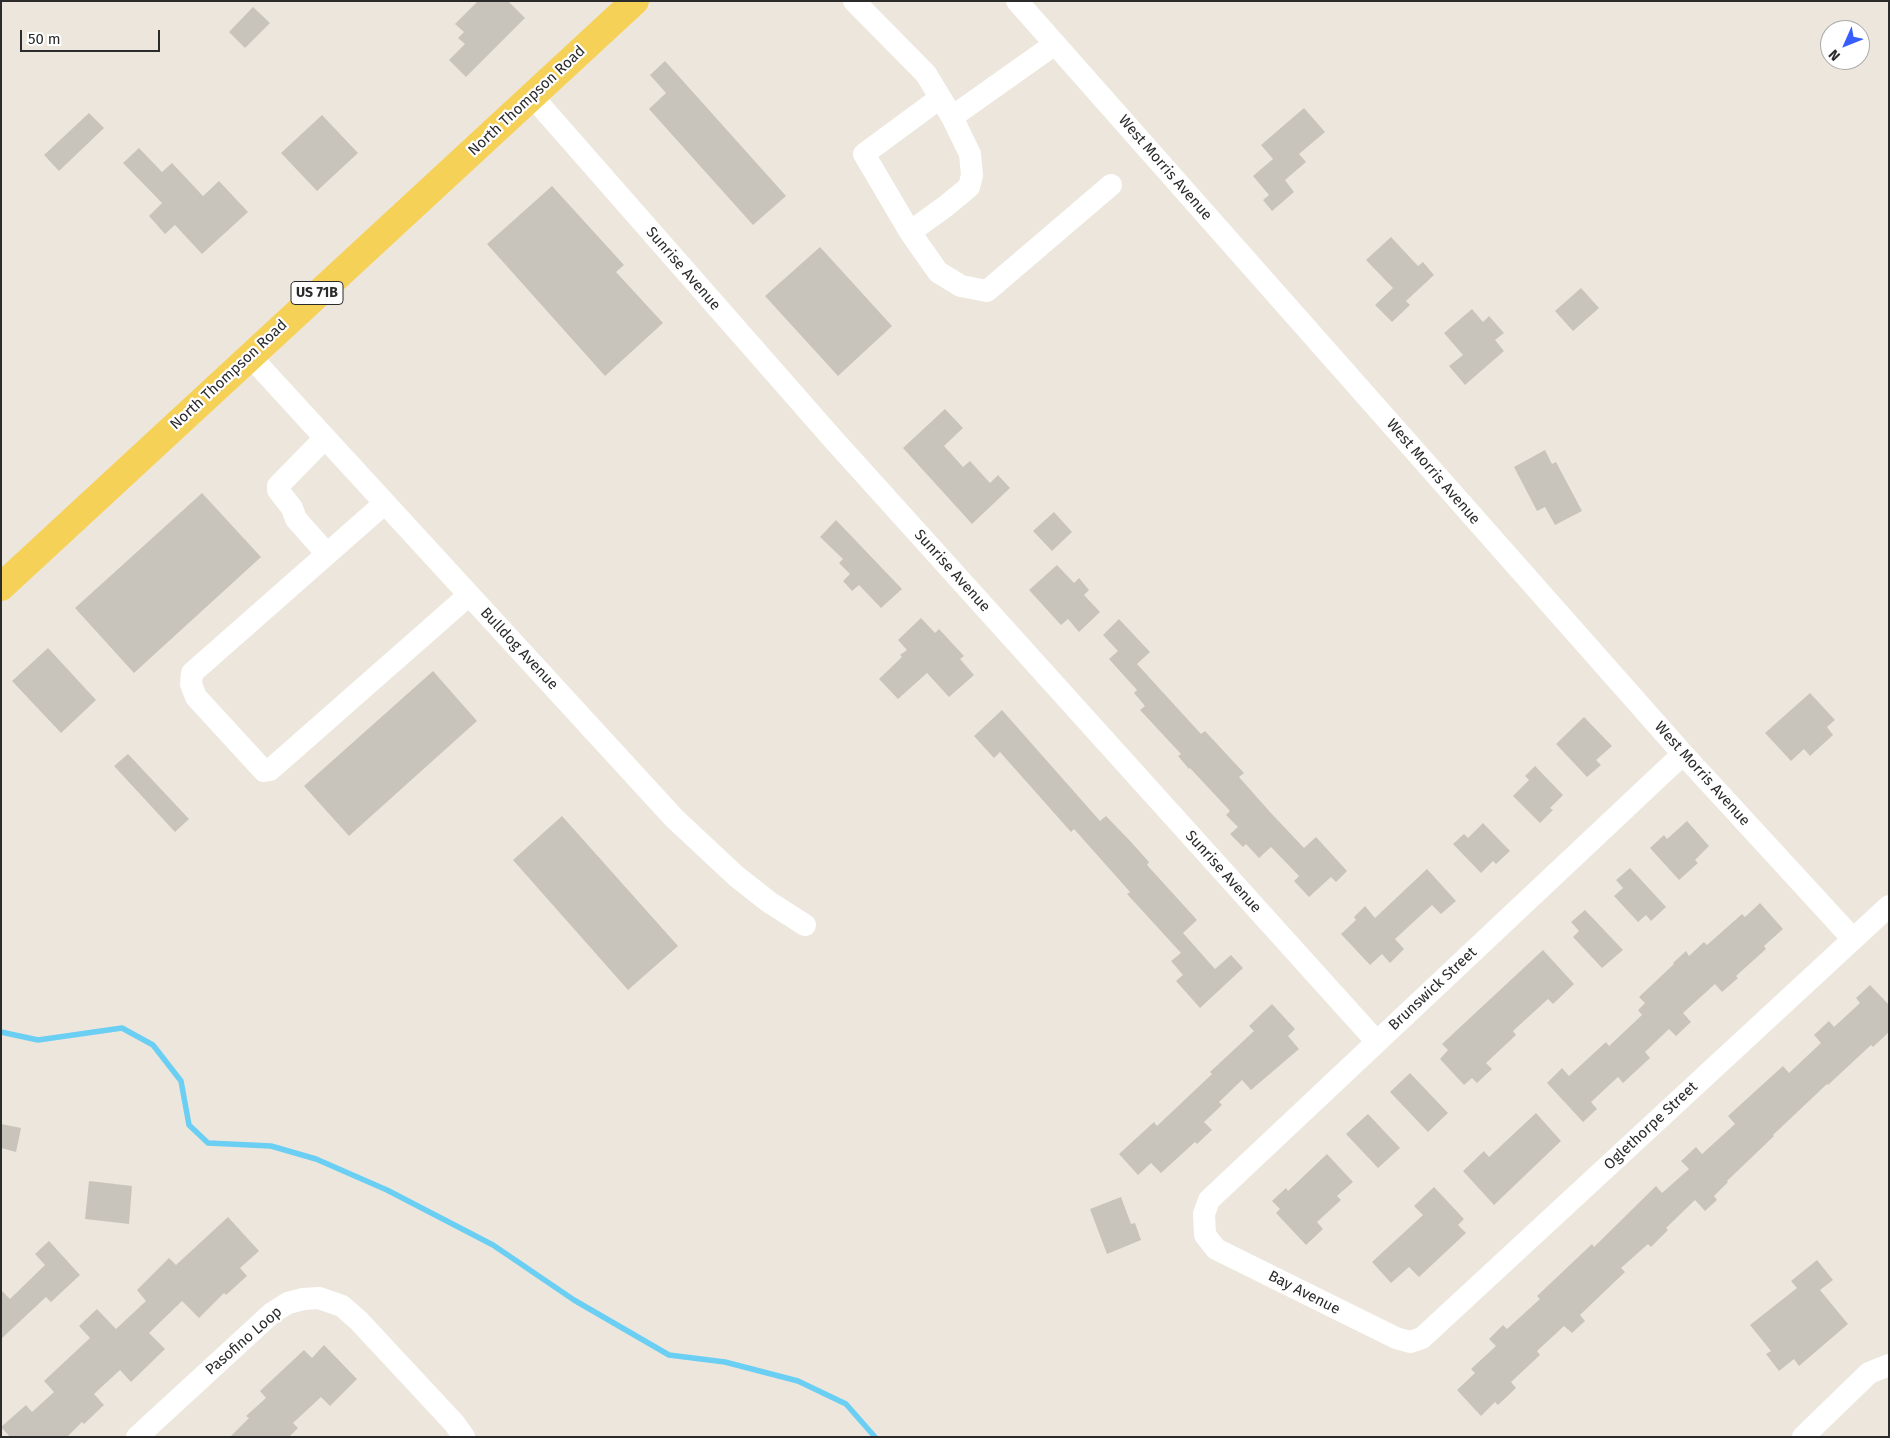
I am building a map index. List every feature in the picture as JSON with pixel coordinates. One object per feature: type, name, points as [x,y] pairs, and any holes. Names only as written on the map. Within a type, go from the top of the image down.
[{"type":"main road","name":"North Thompson Road","points":[[1,587],[635,1]]},
{"type":"street","points":[[854,1],[926,74],[952,117],[970,154],[972,175],[968,187],[946,206],[910,232]]},
{"type":"street","name":"West Morris Avenue","points":[[1017,1],[1683,754],[1852,939]]},
{"type":"street","points":[[952,117],[1055,44]]},
{"type":"street","name":"Sunrise Avenue","points":[[532,96],[833,439],[1377,1042]]},
{"type":"street","points":[[940,98],[864,154],[910,232],[938,272],[961,286],[987,291],[1111,185]]},
{"type":"street","name":"Bulldog Avenue","points":[[250,356],[674,818],[736,876],[769,902],[804,925]]},
{"type":"street","points":[[325,438],[278,486],[278,490],[292,508],[296,519],[326,554]]},
{"type":"street","points":[[385,503],[192,673],[191,684],[196,697],[264,772],[270,770],[469,594]]},
{"type":"street","name":"Brunswick Street","points":[[1205,1234],[1204,1214],[1209,1200],[1683,754]]},
{"type":"street","name":"Oglethorpe Street","points":[[1410,1342],[1422,1338],[1889,906]]},
{"type":"street","name":"Bay Avenue","points":[[1205,1234],[1216,1249],[1382,1332],[1410,1342]]},
{"type":"street","name":"Pasofino Loop","points":[[137,1437],[272,1312],[303,1299],[319,1298],[342,1306],[360,1322],[454,1423],[464,1437]]},
{"type":"street","points":[[1803,1437],[1869,1373],[1889,1365]]},
{"type":"building","points":[[478,1],[508,1],[525,18],[466,77],[449,60],[465,44],[458,38],[464,32],[455,24]]},
{"type":"building","points":[[253,7],[270,23],[245,48],[229,32]]},
{"type":"building","points":[[665,61],[786,196],[753,225],[649,109],[666,93],[650,75]]},
{"type":"building","points":[[1304,108],[1325,132],[1299,154],[1306,162],[1285,180],[1294,192],[1272,211],[1263,200],[1269,195],[1253,176],[1273,159],[1261,145]]},
{"type":"building","points":[[89,113],[104,128],[59,171],[44,155]]},
{"type":"building","points":[[322,115],[358,153],[317,191],[281,153]]},
{"type":"building","points":[[139,148],[162,172],[172,163],[203,196],[219,181],[248,212],[202,254],[175,225],[165,234],[149,216],[162,203],[123,163]]},
{"type":"building","points":[[552,186],[624,265],[616,272],[663,323],[605,376],[487,244]]},
{"type":"building","points":[[1391,237],[1418,266],[1423,262],[1434,275],[1406,301],[1410,305],[1392,322],[1375,305],[1393,288],[1366,260]]},
{"type":"building","points":[[820,247],[892,326],[838,376],[765,296]]},
{"type":"building","points":[[1581,288],[1599,308],[1573,331],[1555,311]]},
{"type":"building","points":[[1472,309],[1483,322],[1489,316],[1504,333],[1495,340],[1504,351],[1465,385],[1449,366],[1463,355],[1444,333]]},
{"type":"building","points":[[945,409],[963,428],[944,446],[963,467],[970,461],[990,483],[998,475],[1010,488],[972,524],[903,448]]},
{"type":"building","points":[[1545,450],[1552,464],[1556,462],[1582,511],[1555,525],[1545,507],[1537,511],[1514,467]]},
{"type":"building","points":[[202,493],[261,557],[134,673],[75,608]]},
{"type":"building","points":[[1054,512],[1072,532],[1052,551],[1033,531]]},
{"type":"building","points":[[836,520],[902,589],[881,608],[859,585],[852,591],[843,581],[850,574],[839,563],[843,559],[820,537]]},
{"type":"building","points":[[1057,565],[1074,583],[1079,578],[1089,590],[1084,595],[1100,612],[1079,632],[1068,619],[1061,625],[1029,590]]},
{"type":"building","points":[[921,618],[935,633],[939,629],[964,656],[960,659],[974,675],[949,697],[927,673],[898,699],[879,679],[902,657],[900,655],[907,650],[898,640]]},
{"type":"building","points":[[1119,619],[1150,652],[1137,664],[1201,734],[1205,731],[1244,773],[1239,777],[1270,812],[1304,848],[1316,837],[1347,871],[1336,882],[1331,877],[1309,897],[1294,881],[1299,876],[1271,847],[1259,858],[1246,844],[1243,847],[1230,834],[1238,827],[1226,815],[1230,811],[1189,769],[1178,756],[1181,754],[1140,710],[1145,706],[1134,693],[1137,690],[1109,659],[1118,651],[1103,635]]},
{"type":"building","points":[[48,648],[96,700],[61,733],[12,681]]},
{"type":"building","points":[[433,671],[477,721],[349,836],[304,786]]},
{"type":"building","points":[[1810,693],[1835,720],[1827,727],[1833,735],[1810,756],[1804,749],[1791,761],[1765,733]]},
{"type":"building","points":[[1002,710],[1100,821],[1106,816],[1132,843],[1149,862],[1147,865],[1197,920],[1183,933],[1215,969],[1231,955],[1243,968],[1200,1008],[1176,981],[1183,975],[1171,961],[1181,953],[1127,894],[1130,892],[1074,829],[1071,832],[1000,752],[994,758],[974,736]]},
{"type":"building","points":[[1584,717],[1612,746],[1596,760],[1601,765],[1587,777],[1556,744]]},
{"type":"building","points":[[128,754],[189,819],[175,832],[114,766]]},
{"type":"building","points":[[1535,766],[1563,795],[1550,808],[1553,810],[1540,823],[1513,796],[1529,780],[1525,776]]},
{"type":"building","points":[[562,816],[678,946],[628,990],[513,860]]},
{"type":"building","points":[[1687,821],[1709,846],[1695,860],[1698,863],[1679,880],[1650,848],[1664,835],[1667,839]]},
{"type":"building","points":[[1483,823],[1510,851],[1496,864],[1493,861],[1481,873],[1453,844],[1464,834],[1468,838]]},
{"type":"building","points":[[1630,868],[1666,907],[1651,921],[1646,915],[1638,922],[1614,896],[1623,888],[1616,880]]},
{"type":"building","points":[[1427,869],[1456,901],[1441,914],[1432,905],[1395,939],[1404,949],[1390,963],[1382,954],[1370,965],[1341,934],[1356,920],[1354,917],[1365,906],[1375,918]]},
{"type":"building","points":[[1760,903],[1783,929],[1764,946],[1766,949],[1736,976],[1738,978],[1722,992],[1715,984],[1683,1013],[1691,1022],[1676,1036],[1669,1029],[1645,1052],[1650,1058],[1623,1083],[1618,1077],[1591,1102],[1597,1109],[1583,1122],[1547,1083],[1562,1068],[1569,1076],[1606,1042],[1609,1046],[1642,1015],[1638,1010],[1645,1003],[1639,997],[1673,963],[1686,951],[1689,956],[1704,942],[1707,945],[1742,914],[1745,917]]},
{"type":"building","points":[[1585,910],[1623,950],[1602,968],[1573,937],[1579,931],[1571,922]]},
{"type":"building","points":[[1543,950],[1574,984],[1553,1004],[1548,999],[1513,1031],[1516,1035],[1486,1063],[1492,1069],[1477,1083],[1472,1078],[1464,1085],[1440,1059],[1448,1050],[1442,1044]]},
{"type":"building","points":[[1870,985],[1889,1005],[1889,1032],[1873,1047],[1871,1045],[1827,1084],[1773,1135],[1727,1181],[1714,1196],[1717,1200],[1705,1211],[1695,1200],[1666,1228],[1668,1230],[1651,1247],[1648,1244],[1621,1268],[1625,1272],[1580,1315],[1585,1321],[1572,1333],[1564,1326],[1537,1351],[1540,1355],[1511,1382],[1516,1388],[1498,1405],[1495,1402],[1481,1416],[1457,1390],[1475,1373],[1471,1369],[1496,1346],[1489,1339],[1503,1325],[1507,1329],[1540,1299],[1537,1296],[1592,1244],[1594,1247],[1656,1186],[1662,1193],[1689,1169],[1681,1161],[1696,1147],[1702,1154],[1735,1124],[1728,1116],[1783,1066],[1789,1073],[1821,1043],[1814,1035],[1829,1021],[1834,1027],[1860,1003],[1856,998]]},
{"type":"building","points":[[1272,1004],[1295,1029],[1288,1036],[1299,1049],[1251,1090],[1242,1080],[1219,1102],[1222,1105],[1204,1122],[1212,1130],[1197,1144],[1195,1142],[1161,1173],[1151,1163],[1138,1175],[1119,1154],[1154,1122],[1157,1126],[1212,1074],[1210,1072],[1254,1031],[1249,1026]]},
{"type":"building","points":[[1410,1073],[1448,1113],[1428,1132],[1390,1092]]},
{"type":"building","points":[[1536,1113],[1561,1141],[1494,1205],[1463,1171],[1484,1151],[1489,1157]]},
{"type":"building","points":[[1368,1114],[1400,1148],[1378,1168],[1346,1134]]},
{"type":"building","points":[[1,1124],[21,1128],[16,1152],[1,1148]]},
{"type":"building","points":[[1327,1154],[1353,1182],[1337,1196],[1341,1200],[1317,1222],[1323,1229],[1306,1245],[1276,1213],[1280,1209],[1272,1201],[1286,1188],[1288,1191]]},
{"type":"building","points":[[89,1181],[132,1186],[129,1224],[85,1219]]},
{"type":"building","points":[[1434,1187],[1464,1219],[1458,1225],[1466,1233],[1419,1277],[1409,1267],[1391,1283],[1372,1262],[1423,1215],[1414,1206]]},
{"type":"building","points":[[1121,1197],[1131,1224],[1135,1223],[1141,1240],[1107,1254],[1090,1209]]},
{"type":"building","points":[[228,1217],[259,1251],[240,1268],[247,1276],[226,1295],[224,1293],[199,1318],[182,1301],[149,1333],[165,1349],[131,1382],[120,1370],[94,1394],[104,1405],[84,1424],[82,1422],[67,1437],[10,1437],[1,1427],[26,1405],[32,1412],[54,1392],[44,1381],[90,1338],[79,1326],[97,1309],[116,1329],[146,1301],[137,1290],[169,1258],[176,1265]]},
{"type":"building","points":[[49,1241],[80,1275],[51,1302],[46,1297],[1,1339],[1,1290],[10,1299],[45,1265],[35,1254]]},
{"type":"building","points":[[1817,1260],[1833,1280],[1820,1290],[1848,1324],[1799,1366],[1794,1359],[1779,1371],[1766,1354],[1771,1351],[1750,1325],[1797,1288],[1791,1281]]},
{"type":"building","points":[[324,1345],[357,1379],[330,1406],[321,1397],[293,1423],[298,1428],[289,1437],[230,1437],[249,1418],[246,1416],[266,1398],[260,1391],[304,1350],[312,1358]]},
{"type":"waterway","points":[[1,1032],[38,1040],[122,1028],[153,1045],[181,1081],[189,1125],[208,1143],[271,1146],[316,1159],[387,1190],[493,1245],[574,1300],[669,1355],[725,1362],[798,1381],[846,1404],[875,1437]]}]
